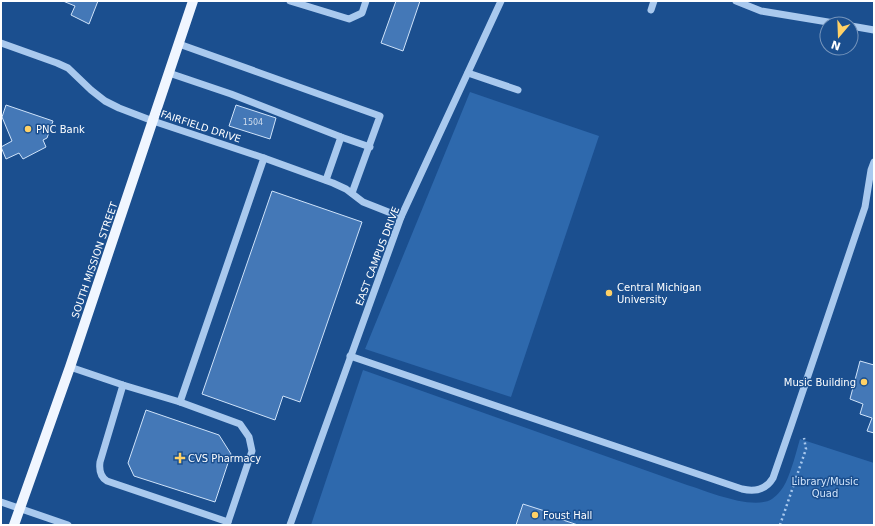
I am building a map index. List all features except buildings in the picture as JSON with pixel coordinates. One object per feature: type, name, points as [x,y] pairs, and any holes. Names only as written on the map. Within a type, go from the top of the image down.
[{"type":"main road","name":"SOUTH MISSION STREET","points":[[14,525],[70,367],[193,1]]},
{"type":"street","points":[[290,1],[349,19],[362,13],[366,1]]},
{"type":"street","name":"EAST CAMPUS DRIVE","points":[[290,525],[401,217],[501,1]]},
{"type":"street","points":[[651,10],[654,1]]},
{"type":"street","points":[[736,1],[761,11],[819,21]]},
{"type":"street","points":[[859,27],[874,30]]},
{"type":"street","name":"FAIRFIELD DRIVE","points":[[1,43],[68,68],[91,90],[119,108],[326,180],[352,193],[363,202],[401,217]]},
{"type":"street","points":[[179,44],[380,116],[352,193]]},
{"type":"street","points":[[169,73],[231,94],[370,147]]},
{"type":"street","points":[[468,73],[518,90]]},
{"type":"street","points":[[326,180],[341,137]]},
{"type":"street","points":[[180,402],[264,158]]},
{"type":"street","points":[[350,356],[742,489],[749,491],[759,489],[767,485],[772,478],[792,426],[865,207],[871,170],[874,162]]},
{"type":"street","points":[[70,367],[237,422],[249,437],[251,456],[228,524],[107,481],[102,476],[99,467],[100,462],[123,385]]},
{"type":"street","points":[[1,502],[68,525]]},
{"type":"path","points":[[780,525],[806,450],[804,438]]},
{"type":"green space","points":[[470,92],[599,136],[511,397],[365,349]]},
{"type":"green space","name":"Library/Music Quad","points":[[363,370],[687,485],[730,499],[754,503],[772,499],[783,487],[794,461],[800,439],[874,463],[874,525],[311,525]]},
{"type":"place","name":"PNC Bank","points":[[28,129]]},
{"type":"place","name":"Central Michigan University","points":[[609,293]]},
{"type":"place","name":"Music Building","points":[[864,382]]},
{"type":"place","name":"CVS Pharmacy","points":[[180,458]]},
{"type":"place","name":"Foust Hall","points":[[535,515]]}]
